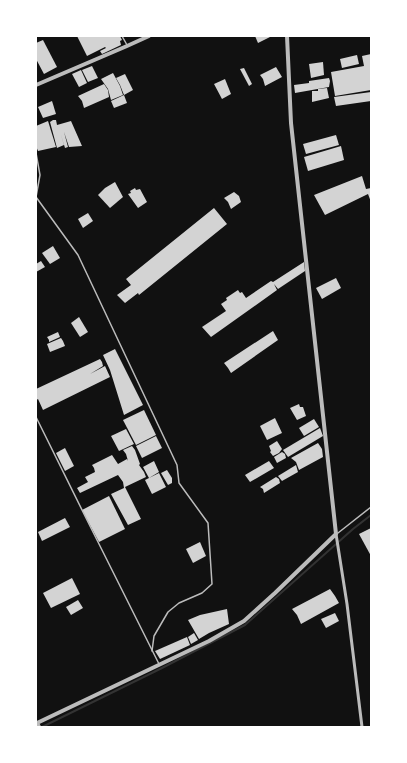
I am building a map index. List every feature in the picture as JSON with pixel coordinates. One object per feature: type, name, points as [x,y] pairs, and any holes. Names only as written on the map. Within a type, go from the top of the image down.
[{"type":"street","points":[[36,85],[149,36]]},
{"type":"street","points":[[287,36],[291,123],[336,534],[362,727]]},
{"type":"street","points":[[38,724],[208,641],[244,620],[275,593],[336,534]]},
{"type":"lane","points":[[122,36],[127,46]]},
{"type":"lane","points":[[36,153],[40,175],[36,197],[78,255],[177,465],[179,483],[208,523],[212,584],[202,592],[179,603],[168,612],[154,636],[152,651]]},
{"type":"lane","points":[[36,417],[159,664]]},
{"type":"lane","points":[[336,534],[371,507]]},
{"type":"building","points":[[77,36],[120,36],[122,40],[120,41],[121,45],[102,54],[100,51],[106,48],[105,47],[87,56]]},
{"type":"building","points":[[255,36],[272,36],[258,43]]},
{"type":"building","points":[[43,40],[57,67],[44,74],[36,59],[36,43]]},
{"type":"building","points":[[371,54],[371,90],[335,96],[331,72],[364,66],[362,56]]},
{"type":"building","points":[[357,55],[359,64],[342,68],[340,59]]},
{"type":"building","points":[[323,62],[324,75],[311,78],[309,64]]},
{"type":"building","points":[[92,66],[98,78],[88,82],[82,70]]},
{"type":"building","points":[[276,67],[282,77],[265,86],[260,75]]},
{"type":"building","points":[[244,68],[252,84],[249,86],[240,69]]},
{"type":"building","points":[[81,70],[87,83],[79,87],[72,74]]},
{"type":"building","points":[[113,73],[123,95],[111,100],[108,89],[101,79]]},
{"type":"building","points":[[125,74],[133,90],[124,95],[116,78]]},
{"type":"building","points":[[329,78],[329,87],[295,93],[294,85]]},
{"type":"building","points":[[225,79],[231,94],[222,99],[214,84]]},
{"type":"building","points":[[104,84],[108,90],[109,97],[84,108],[82,101],[78,96]]},
{"type":"building","points":[[327,88],[329,98],[312,102],[312,91]]},
{"type":"building","points":[[371,92],[371,101],[336,106],[334,97]]},
{"type":"building","points":[[124,95],[127,103],[114,108],[111,101]]},
{"type":"building","points":[[52,101],[56,114],[43,118],[38,107]]},
{"type":"building","points":[[56,120],[57,125],[71,121],[82,146],[69,147],[64,132],[68,147],[65,148],[61,135],[64,145],[57,148],[50,122]]},
{"type":"building","points":[[48,121],[56,147],[38,151],[36,146],[36,126]]},
{"type":"building","points":[[336,135],[339,145],[306,154],[303,144]]},
{"type":"building","points":[[341,146],[344,160],[308,171],[304,157]]},
{"type":"building","points":[[362,176],[366,189],[371,188],[371,202],[368,194],[325,215],[314,195]]},
{"type":"building","points":[[115,182],[123,197],[110,208],[98,195],[105,188]]},
{"type":"building","points":[[135,188],[136,190],[140,189],[147,202],[138,208],[128,194]]},
{"type":"building","points":[[234,192],[239,196],[241,202],[231,209],[228,202],[224,198]]},
{"type":"building","points":[[214,208],[227,224],[139,295],[138,293],[125,303],[117,295],[131,285],[126,279]]},
{"type":"building","points":[[88,213],[93,221],[83,228],[78,219]]},
{"type":"building","points":[[53,246],[60,258],[50,264],[42,253]]},
{"type":"building","points":[[41,261],[45,267],[36,272],[36,264]]},
{"type":"building","points":[[304,262],[305,271],[278,289],[274,284],[277,290],[211,337],[202,327],[226,311],[221,304],[227,300],[226,298],[238,290],[240,293],[242,292],[246,298],[271,281],[273,282]]},
{"type":"building","points":[[336,278],[341,288],[322,299],[316,288]]},
{"type":"building","points":[[79,317],[88,332],[80,337],[71,323]]},
{"type":"building","points":[[273,331],[278,340],[231,373],[224,363]]},
{"type":"building","points":[[58,332],[60,337],[49,342],[47,337]]},
{"type":"building","points":[[61,338],[65,346],[50,352],[47,344]]},
{"type":"building","points":[[115,349],[143,405],[124,415],[110,370],[103,355]]},
{"type":"building","points":[[100,359],[103,366],[90,374],[105,366],[110,377],[43,410],[38,399],[36,400],[36,389]]},
{"type":"building","points":[[299,404],[300,407],[303,407],[306,416],[297,420],[290,408]]},
{"type":"building","points":[[144,410],[156,435],[136,445],[123,420]]},
{"type":"building","points":[[275,418],[282,433],[267,440],[260,426]]},
{"type":"building","points":[[314,419],[319,427],[304,436],[299,428]]},
{"type":"building","points":[[320,428],[323,436],[288,457],[283,450]]},
{"type":"building","points":[[126,429],[134,444],[119,451],[111,436]]},
{"type":"building","points":[[156,436],[162,448],[142,458],[136,446]]},
{"type":"building","points":[[277,441],[282,449],[279,453],[273,456],[270,452],[269,446]]},
{"type":"building","points":[[318,443],[322,449],[323,457],[299,470],[296,462],[291,458]]},
{"type":"building","points":[[132,446],[135,450],[140,464],[139,465],[146,477],[125,487],[141,519],[128,525],[111,494],[124,488],[123,482],[118,475],[80,493],[77,488],[88,482],[85,477],[95,472],[92,465],[112,455],[118,464],[127,459],[128,461],[123,450]]},
{"type":"building","points":[[65,448],[74,466],[65,471],[56,453]]},
{"type":"building","points":[[282,452],[285,454],[286,458],[277,463],[274,457]]},
{"type":"building","points":[[154,461],[159,472],[149,478],[143,467]]},
{"type":"building","points":[[269,461],[274,468],[250,482],[245,475]]},
{"type":"building","points":[[296,465],[298,472],[282,481],[278,476]]},
{"type":"building","points":[[167,470],[172,478],[172,483],[168,485],[161,473]]},
{"type":"building","points":[[159,473],[166,487],[152,494],[145,480]]},
{"type":"building","points":[[276,477],[279,479],[280,483],[264,493],[263,489],[260,487]]},
{"type":"building","points":[[109,496],[125,529],[99,542],[82,510]]},
{"type":"building","points":[[65,518],[70,527],[42,541],[38,532]]},
{"type":"building","points":[[371,528],[371,556],[359,534]]},
{"type":"building","points":[[200,542],[206,556],[193,563],[186,549]]},
{"type":"building","points":[[72,578],[80,594],[51,608],[43,593]]},
{"type":"building","points":[[330,589],[339,603],[301,624],[297,615],[292,609]]},
{"type":"building","points":[[78,600],[83,608],[71,615],[66,607]]},
{"type":"building","points":[[227,609],[229,624],[199,639],[188,620],[200,615]]},
{"type":"building","points":[[335,613],[339,621],[326,628],[321,619]]},
{"type":"building","points":[[194,633],[198,640],[191,644],[188,637]]},
{"type":"building","points":[[187,637],[190,645],[160,659],[155,651]]},
{"type":"waterway","points":[[42,727],[245,625],[353,529],[371,515]]}]
